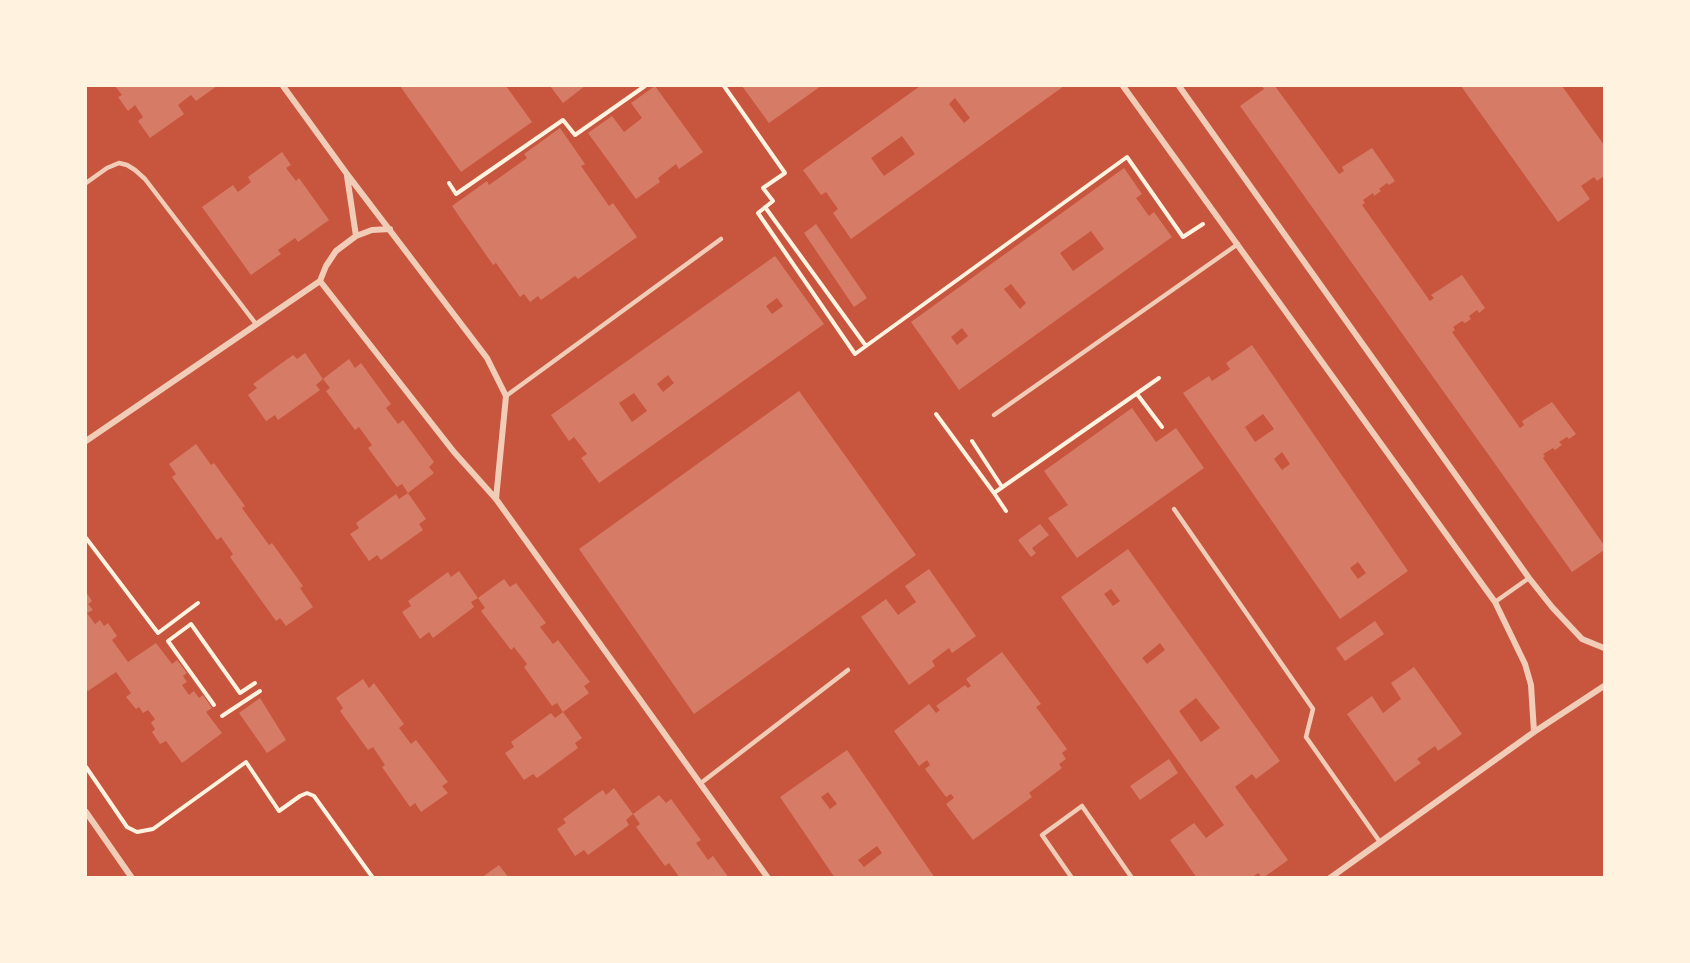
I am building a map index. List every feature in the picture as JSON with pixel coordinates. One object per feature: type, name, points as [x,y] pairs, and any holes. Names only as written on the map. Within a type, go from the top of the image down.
[{"type":"street","points":[[283,86],[346,174],[487,358],[506,396],[496,499]]},
{"type":"street","points":[[1123,86],[1495,602],[1526,664],[1531,685],[1534,732]]},
{"type":"street","points":[[1179,86],[1529,578],[1582,639],[1605,648]]},
{"type":"street","points":[[346,174],[356,236]]},
{"type":"street","points":[[86,441],[320,281],[336,251],[356,236],[372,230],[390,230]]},
{"type":"street","points":[[320,281],[454,452],[496,499],[768,878]]},
{"type":"street","points":[[1330,878],[1534,732],[1605,686]]},
{"type":"street","points":[[86,812],[132,878]]},
{"type":"lane","points":[[86,183],[107,168],[119,163],[127,165],[145,178],[256,324]]},
{"type":"lane","points":[[506,396],[721,239]]},
{"type":"lane","points":[[994,415],[1238,244]]},
{"type":"lane","points":[[1174,509],[1313,710],[1306,737],[1380,842]]},
{"type":"lane","points":[[1495,602],[1529,578]]},
{"type":"lane","points":[[701,783],[848,670]]},
{"type":"lane","points":[[1072,878],[1042,835],[1082,806],[1132,878]]},
{"type":"path","points":[[449,183],[456,194],[562,120],[575,135],[645,86]]},
{"type":"path","points":[[724,86],[785,173],[763,188],[773,201],[758,213],[855,354],[1127,157],[1183,237],[1218,215]]},
{"type":"path","points":[[765,207],[866,346]]},
{"type":"path","points":[[994,493],[1159,378]]},
{"type":"path","points":[[1137,394],[1162,427]]},
{"type":"path","points":[[936,414],[1006,511]]},
{"type":"path","points":[[972,441],[1002,487]]},
{"type":"path","points":[[86,538],[158,633],[198,603]]},
{"type":"path","points":[[86,548],[90,544]]},
{"type":"path","points":[[214,705],[168,641],[191,624],[240,693],[255,683]]},
{"type":"path","points":[[222,716],[260,691]]},
{"type":"path","points":[[86,767],[127,827],[137,832],[153,829],[246,762],[279,811],[307,793],[315,796],[373,878]]},
{"type":"building","points":[[115,86],[217,86],[196,101],[191,95],[178,105],[184,114],[150,138],[138,121],[143,117],[135,105],[128,111],[118,97],[122,95]]},
{"type":"building","points":[[400,86],[506,86],[532,122],[461,172]]},
{"type":"building","points":[[550,86],[585,86],[563,103]]},
{"type":"building","points":[[655,86],[703,152],[679,169],[676,164],[658,178],[660,182],[636,199],[588,133],[612,116],[624,132],[642,118],[631,103]]},
{"type":"building","points":[[742,86],[821,86],[769,123]]},
{"type":"building","points":[[920,86],[1064,86],[851,239],[833,213],[838,209],[826,192],[821,195],[803,170]],"holes":[[[955,98],[970,118],[964,123],[949,104]],[[902,136],[915,154],[884,176],[871,158]]]},
{"type":"building","points":[[1262,86],[1275,86],[1339,174],[1344,171],[1342,167],[1372,148],[1395,181],[1389,185],[1387,183],[1374,196],[1373,193],[1363,200],[1365,203],[1362,205],[1430,301],[1434,298],[1431,295],[1462,275],[1485,308],[1469,316],[1471,319],[1465,323],[1462,321],[1453,327],[1455,330],[1452,332],[1520,428],[1524,425],[1522,421],[1552,402],[1576,434],[1559,442],[1562,445],[1555,450],[1553,448],[1543,454],[1545,456],[1543,458],[1604,545],[1604,550],[1572,572],[1240,106],[1264,89]]},
{"type":"building","points":[[1461,86],[1562,86],[1604,145],[1604,176],[1597,181],[1594,177],[1581,186],[1590,199],[1558,222]]},
{"type":"building","points":[[560,128],[585,164],[581,166],[609,206],[613,203],[637,237],[578,279],[575,276],[541,300],[538,296],[530,302],[524,294],[520,297],[496,263],[493,265],[452,206],[487,181],[489,185],[527,158],[524,154]]},
{"type":"building","points":[[282,152],[291,165],[286,168],[296,181],[299,178],[329,220],[298,242],[295,238],[278,250],[281,254],[251,275],[202,207],[233,185],[238,192],[251,182],[248,177]]},
{"type":"building","points":[[1124,168],[1142,194],[1136,198],[1149,216],[1154,212],[1172,237],[959,390],[911,322]],"holes":[[[1091,231],[1104,249],[1073,271],[1060,253]],[[1011,284],[1026,303],[1020,309],[1004,289]],[[962,328],[968,336],[957,345],[951,337]]]},
{"type":"building","points":[[816,224],[867,298],[854,307],[804,233]]},
{"type":"building","points":[[775,256],[824,324],[599,483],[581,458],[587,454],[574,437],[569,441],[551,415]],"holes":[[[777,298],[783,306],[772,314],[766,306]],[[668,375],[674,383],[663,392],[657,384]],[[634,393],[647,411],[632,422],[619,403]]]},
{"type":"building","points":[[1252,345],[1408,571],[1340,619],[1183,393],[1209,376],[1212,381],[1230,369],[1226,363]],"holes":[[[1263,414],[1274,429],[1255,442],[1245,427]],[[1282,452],[1290,464],[1282,470],[1274,459]],[[1358,562],[1366,573],[1358,579],[1350,568]]]},
{"type":"building","points":[[305,353],[323,379],[316,385],[320,390],[278,420],[275,415],[266,421],[248,395],[257,388],[253,384],[293,355],[297,359]]},
{"type":"building","points":[[349,359],[355,368],[361,363],[391,404],[386,408],[398,424],[403,420],[434,462],[429,467],[434,473],[408,493],[402,484],[397,487],[368,448],[372,445],[359,427],[355,430],[326,391],[330,388],[323,379]]},
{"type":"building","points":[[799,391],[916,555],[694,714],[579,549]]},
{"type":"building","points":[[1132,408],[1156,442],[1176,428],[1204,468],[1077,558],[1048,518],[1068,505],[1044,471]]},
{"type":"building","points":[[196,444],[211,465],[214,463],[245,506],[242,508],[269,545],[272,543],[303,586],[300,588],[313,607],[286,626],[280,618],[276,621],[230,557],[233,554],[221,537],[217,540],[172,477],[176,474],[169,464]]},
{"type":"building","points":[[408,493],[426,519],[419,524],[423,530],[381,560],[377,555],[369,561],[350,534],[359,528],[356,523],[396,494],[399,499]]},
{"type":"building","points":[[1040,524],[1049,535],[1032,548],[1036,553],[1031,557],[1018,540]]},
{"type":"building","points":[[1128,549],[1280,761],[1256,779],[1252,774],[1235,787],[1288,860],[1263,878],[1258,873],[1251,878],[1197,878],[1170,840],[1194,823],[1206,838],[1224,825],[1061,597]],"holes":[[[1111,589],[1120,601],[1113,606],[1104,594]],[[1160,643],[1165,650],[1147,664],[1142,658]],[[1196,698],[1220,728],[1201,742],[1179,711]]]},
{"type":"building","points":[[929,569],[976,636],[952,653],[949,648],[932,661],[935,666],[909,685],[861,617],[886,599],[898,615],[916,602],[905,586]]},
{"type":"building","points":[[459,571],[478,598],[471,602],[474,607],[433,638],[429,632],[420,639],[402,612],[411,606],[408,601],[448,572],[451,577]]},
{"type":"building","points":[[504,579],[510,587],[516,583],[546,623],[540,627],[553,644],[558,640],[590,682],[584,686],[589,693],[563,712],[557,703],[552,706],[524,667],[527,664],[514,647],[511,650],[481,611],[485,608],[478,598]]},
{"type":"building","points":[[86,592],[92,601],[88,604],[93,610],[87,613],[95,624],[100,620],[104,626],[108,623],[117,636],[112,640],[128,662],[156,643],[172,664],[177,660],[187,673],[183,676],[187,682],[182,685],[189,695],[194,691],[199,698],[203,695],[212,708],[206,712],[222,733],[182,763],[166,741],[160,744],[152,732],[155,729],[151,723],[155,719],[148,710],[143,713],[139,707],[136,709],[126,697],[131,693],[116,672],[88,691],[86,688]]},
{"type":"building","points":[[1375,621],[1384,634],[1345,661],[1336,648]]},
{"type":"building","points":[[1002,652],[1041,704],[1036,707],[1067,749],[1062,753],[1066,759],[1059,764],[1062,768],[1029,793],[1032,797],[973,840],[946,804],[954,798],[951,794],[946,797],[925,769],[930,765],[927,760],[919,766],[894,731],[929,704],[936,713],[940,710],[936,706],[965,685],[968,688],[971,686],[966,679]]},
{"type":"building","points":[[1414,667],[1462,734],[1438,751],[1435,746],[1417,759],[1421,763],[1395,782],[1347,714],[1372,696],[1383,713],[1401,699],[1391,683]]},
{"type":"building","points":[[363,679],[369,688],[374,683],[404,724],[399,728],[411,744],[416,740],[448,782],[442,786],[448,793],[421,812],[415,803],[410,807],[382,767],[385,765],[373,747],[368,750],[340,711],[343,708],[336,698]]},
{"type":"building","points":[[260,698],[286,740],[267,753],[239,713]]},
{"type":"building","points":[[563,712],[582,738],[575,743],[578,748],[537,778],[533,774],[524,780],[505,753],[514,747],[511,742],[551,713],[555,718]]},
{"type":"building","points":[[847,750],[935,878],[835,878],[780,797]],"holes":[[[828,792],[837,804],[830,809],[821,797]],[[877,846],[882,853],[864,867],[858,860]]]},
{"type":"building","points":[[1169,759],[1178,773],[1140,800],[1130,786]]},
{"type":"building","points":[[614,788],[633,814],[626,820],[629,825],[588,855],[584,850],[575,856],[557,829],[566,823],[563,819],[598,793],[603,790],[606,795]]},
{"type":"building","points":[[659,795],[666,803],[671,799],[701,840],[696,843],[708,860],[713,856],[729,878],[680,878],[669,863],[665,866],[636,827],[640,824],[633,814]]},
{"type":"building","points":[[499,865],[509,878],[481,878]]}]
